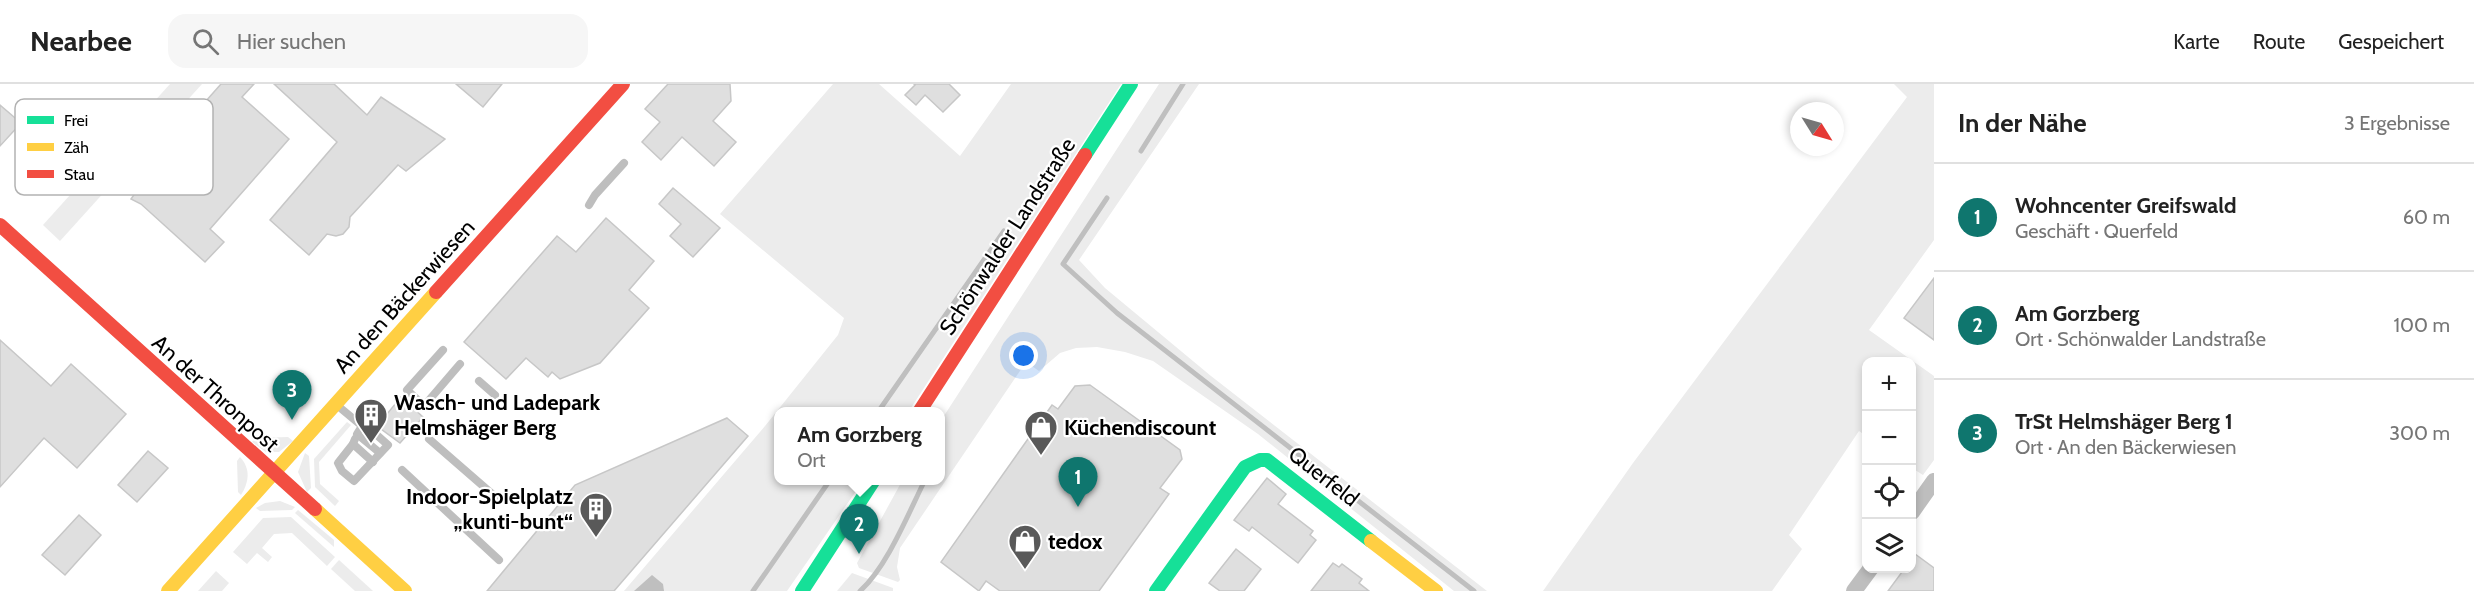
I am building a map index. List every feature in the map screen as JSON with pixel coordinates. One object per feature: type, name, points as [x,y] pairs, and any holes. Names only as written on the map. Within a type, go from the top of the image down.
[{"type":"street","name":"An den Bäckerwiesen","points":[[168,591],[623,84]]},
{"type":"street","name":"Schönwalder Landstraße","points":[[922,407],[1131,84]]},
{"type":"street","name":"An der Thronpost","points":[[0,225],[405,591]]},
{"type":"street","name":"Querfeld","points":[[1155,591],[1245,467],[1260,460],[1274,463],[1437,591]]},
{"type":"street","points":[[1916,505],[1934,481]]},
{"type":"street","points":[[802,591],[871,485]]},
{"type":"street","points":[[1854,591],[1867,573]]},
{"type":"lane","points":[[589,205],[624,163]]},
{"type":"lane","points":[[443,350],[407,390],[424,405],[460,364]]},
{"type":"lane","points":[[479,381],[495,395]]},
{"type":"lane","points":[[336,404],[380,453]]},
{"type":"lane","points":[[370,429],[388,445],[354,481],[342,471],[338,463],[359,430],[370,429]]},
{"type":"lane","points":[[429,439],[498,499]]},
{"type":"lane","points":[[352,444],[373,462]]},
{"type":"lane","points":[[402,470],[499,560]]},
{"type":"shaded area","points":[[170,84],[202,84],[188,99],[156,99]]},
{"type":"shaded area","points":[[833,84],[879,84],[960,156],[1011,84],[1121,84],[912,407],[780,407],[838,335],[844,318],[720,214]]},
{"type":"shaded area","points":[[1159,84],[1199,84],[1079,260],[1105,288],[1211,376],[1487,591],[1454,591],[1258,434],[1153,361],[1125,352],[1097,347],[1076,348],[1060,353],[1039,371],[1026,362],[945,482],[945,414]]},
{"type":"shaded area","points":[[1894,84],[1934,84],[1934,240],[1869,330],[1907,357],[1862,357],[1862,433],[1859,431],[1789,535],[1802,549],[1772,591],[1543,591],[1633,463],[1907,97]]},
{"type":"shaded area","points":[[70,195],[102,195],[60,241],[43,225]]},
{"type":"shaded area","points":[[1916,363],[1934,376],[1934,460],[1923,475],[1916,471]]},
{"type":"shaded area","points":[[774,415],[774,485],[860,485],[787,591],[624,591]]},
{"type":"shaded area","points":[[347,422],[351,425],[319,462],[320,484],[339,501],[335,506],[315,487],[314,459]]},
{"type":"shaded area","points":[[288,437],[293,441],[279,452],[266,452],[252,442],[256,438]]},
{"type":"shaded area","points":[[305,453],[309,456],[311,488],[307,492],[298,472]]},
{"type":"shaded area","points":[[240,457],[246,466],[248,476],[241,495],[238,492],[237,461]]},
{"type":"shaded area","points":[[900,485],[943,485],[900,548],[897,567],[900,580],[898,582],[859,568],[857,563]]},
{"type":"shaded area","points":[[280,501],[295,507],[292,510],[260,511],[256,508],[265,503]]},
{"type":"shaded area","points":[[298,510],[334,540],[334,547],[295,513]]},
{"type":"shaded area","points":[[291,517],[335,557],[327,566],[292,533],[274,534],[262,548],[272,557],[268,562],[257,553],[247,564],[233,552],[263,518]]},
{"type":"shaded area","points":[[339,560],[373,591],[355,591],[331,569]]},
{"type":"shaded area","points":[[216,571],[229,583],[222,591],[198,591]]},
{"type":"shaded area","points":[[852,573],[893,588],[893,591],[837,591]]},
{"type":"shaded area","points":[[652,575],[663,584],[664,591],[634,591]]},
{"type":"building","points":[[221,84],[254,84],[242,97],[289,139],[210,229],[224,242],[205,262],[141,204],[131,199],[134,195],[213,195],[213,99],[208,99]]},
{"type":"building","points":[[274,84],[334,84],[367,115],[381,97],[445,139],[406,171],[398,165],[350,217],[349,227],[343,234],[336,236],[327,234],[309,255],[270,220],[337,142]]},
{"type":"building","points":[[456,84],[502,84],[483,107]]},
{"type":"building","points":[[668,84],[730,84],[731,101],[713,121],[736,142],[714,166],[682,137],[661,160],[642,142],[660,122],[645,109]]},
{"type":"building","points":[[914,84],[949,84],[960,95],[943,112],[925,95],[916,105],[905,95]]},
{"type":"building","points":[[0,105],[15,118],[15,130],[0,146]]},
{"type":"building","points":[[673,188],[720,228],[693,257],[670,236],[681,224],[659,204]]},
{"type":"building","points":[[606,218],[654,261],[629,290],[649,308],[600,363],[560,379],[552,372],[548,377],[526,358],[506,379],[464,342],[557,236],[576,252]]},
{"type":"building","points":[[1934,278],[1934,340],[1904,318]]},
{"type":"building","points":[[0,340],[51,386],[71,364],[126,414],[77,468],[44,438],[0,487]]},
{"type":"building","points":[[1090,385],[1180,450],[1182,459],[1160,488],[1169,494],[1099,591],[1000,591],[986,581],[979,591],[941,562],[1052,405],[1058,409],[1075,386]]},
{"type":"building","points":[[401,397],[423,417],[400,443],[377,426]]},
{"type":"building","name":"Indoor-Spielplatz „kunti-bunt“","points":[[727,418],[748,436],[614,591],[487,591],[575,485]]},
{"type":"building","points":[[148,451],[168,468],[137,502],[118,485]]},
{"type":"building","points":[[1267,478],[1286,494],[1278,504],[1313,531],[1310,535],[1316,540],[1298,563],[1252,527],[1249,531],[1234,520]]},
{"type":"building","points":[[79,515],[101,535],[65,575],[42,555]]},
{"type":"building","points":[[1236,549],[1261,569],[1244,591],[1220,591],[1209,583]]},
{"type":"building","points":[[1916,555],[1934,568],[1934,591],[1888,591],[1901,573],[1916,573]]},
{"type":"building","points":[[1333,563],[1339,567],[1342,564],[1362,579],[1359,583],[1369,591],[1311,591]]},
{"type":"waterway","points":[[1141,151],[1183,84]]},
{"type":"waterway","points":[[1107,198],[1063,264],[1117,313],[1474,591]]},
{"type":"waterway","points":[[881,407],[1004,231]]},
{"type":"waterway","points":[[753,591],[827,485]]},
{"type":"waterway","points":[[860,591],[870,581],[888,554],[923,485]]},
{"type":"traffic: fast","points":[[1085,155],[1131,84]]},
{"type":"traffic: fast","points":[[1156,591],[1245,467],[1260,460],[1267,460],[1371,541]]},
{"type":"traffic: fast","points":[[802,591],[871,485]]},
{"type":"traffic: slow","points":[[168,591],[436,292]]},
{"type":"traffic: slow","points":[[315,509],[405,591]]},
{"type":"traffic: slow","points":[[1371,541],[1436,591]]},
{"type":"traffic: jam","points":[[436,292],[623,84]]},
{"type":"traffic: jam","points":[[922,407],[1085,155]]},
{"type":"traffic: jam","points":[[0,225],[315,509]]},
{"type":"place","name":"TrSt Helmshäger Berg 1","points":[[292,420]]},
{"type":"place","name":"Wasch- und Ladepark Helmshäger Berg","points":[[371,444]]},
{"type":"place","name":"Küchendiscount","points":[[1041,456]]},
{"type":"place","name":"Wohncenter Greifswald","points":[[1078,507]]},
{"type":"place","name":"Indoor-Spielplatz „kunti-bunt“","points":[[596,538]]},
{"type":"place","name":"Am Gorzberg","points":[[859,554]]},
{"type":"place","name":"tedox","points":[[1025,570]]}]
